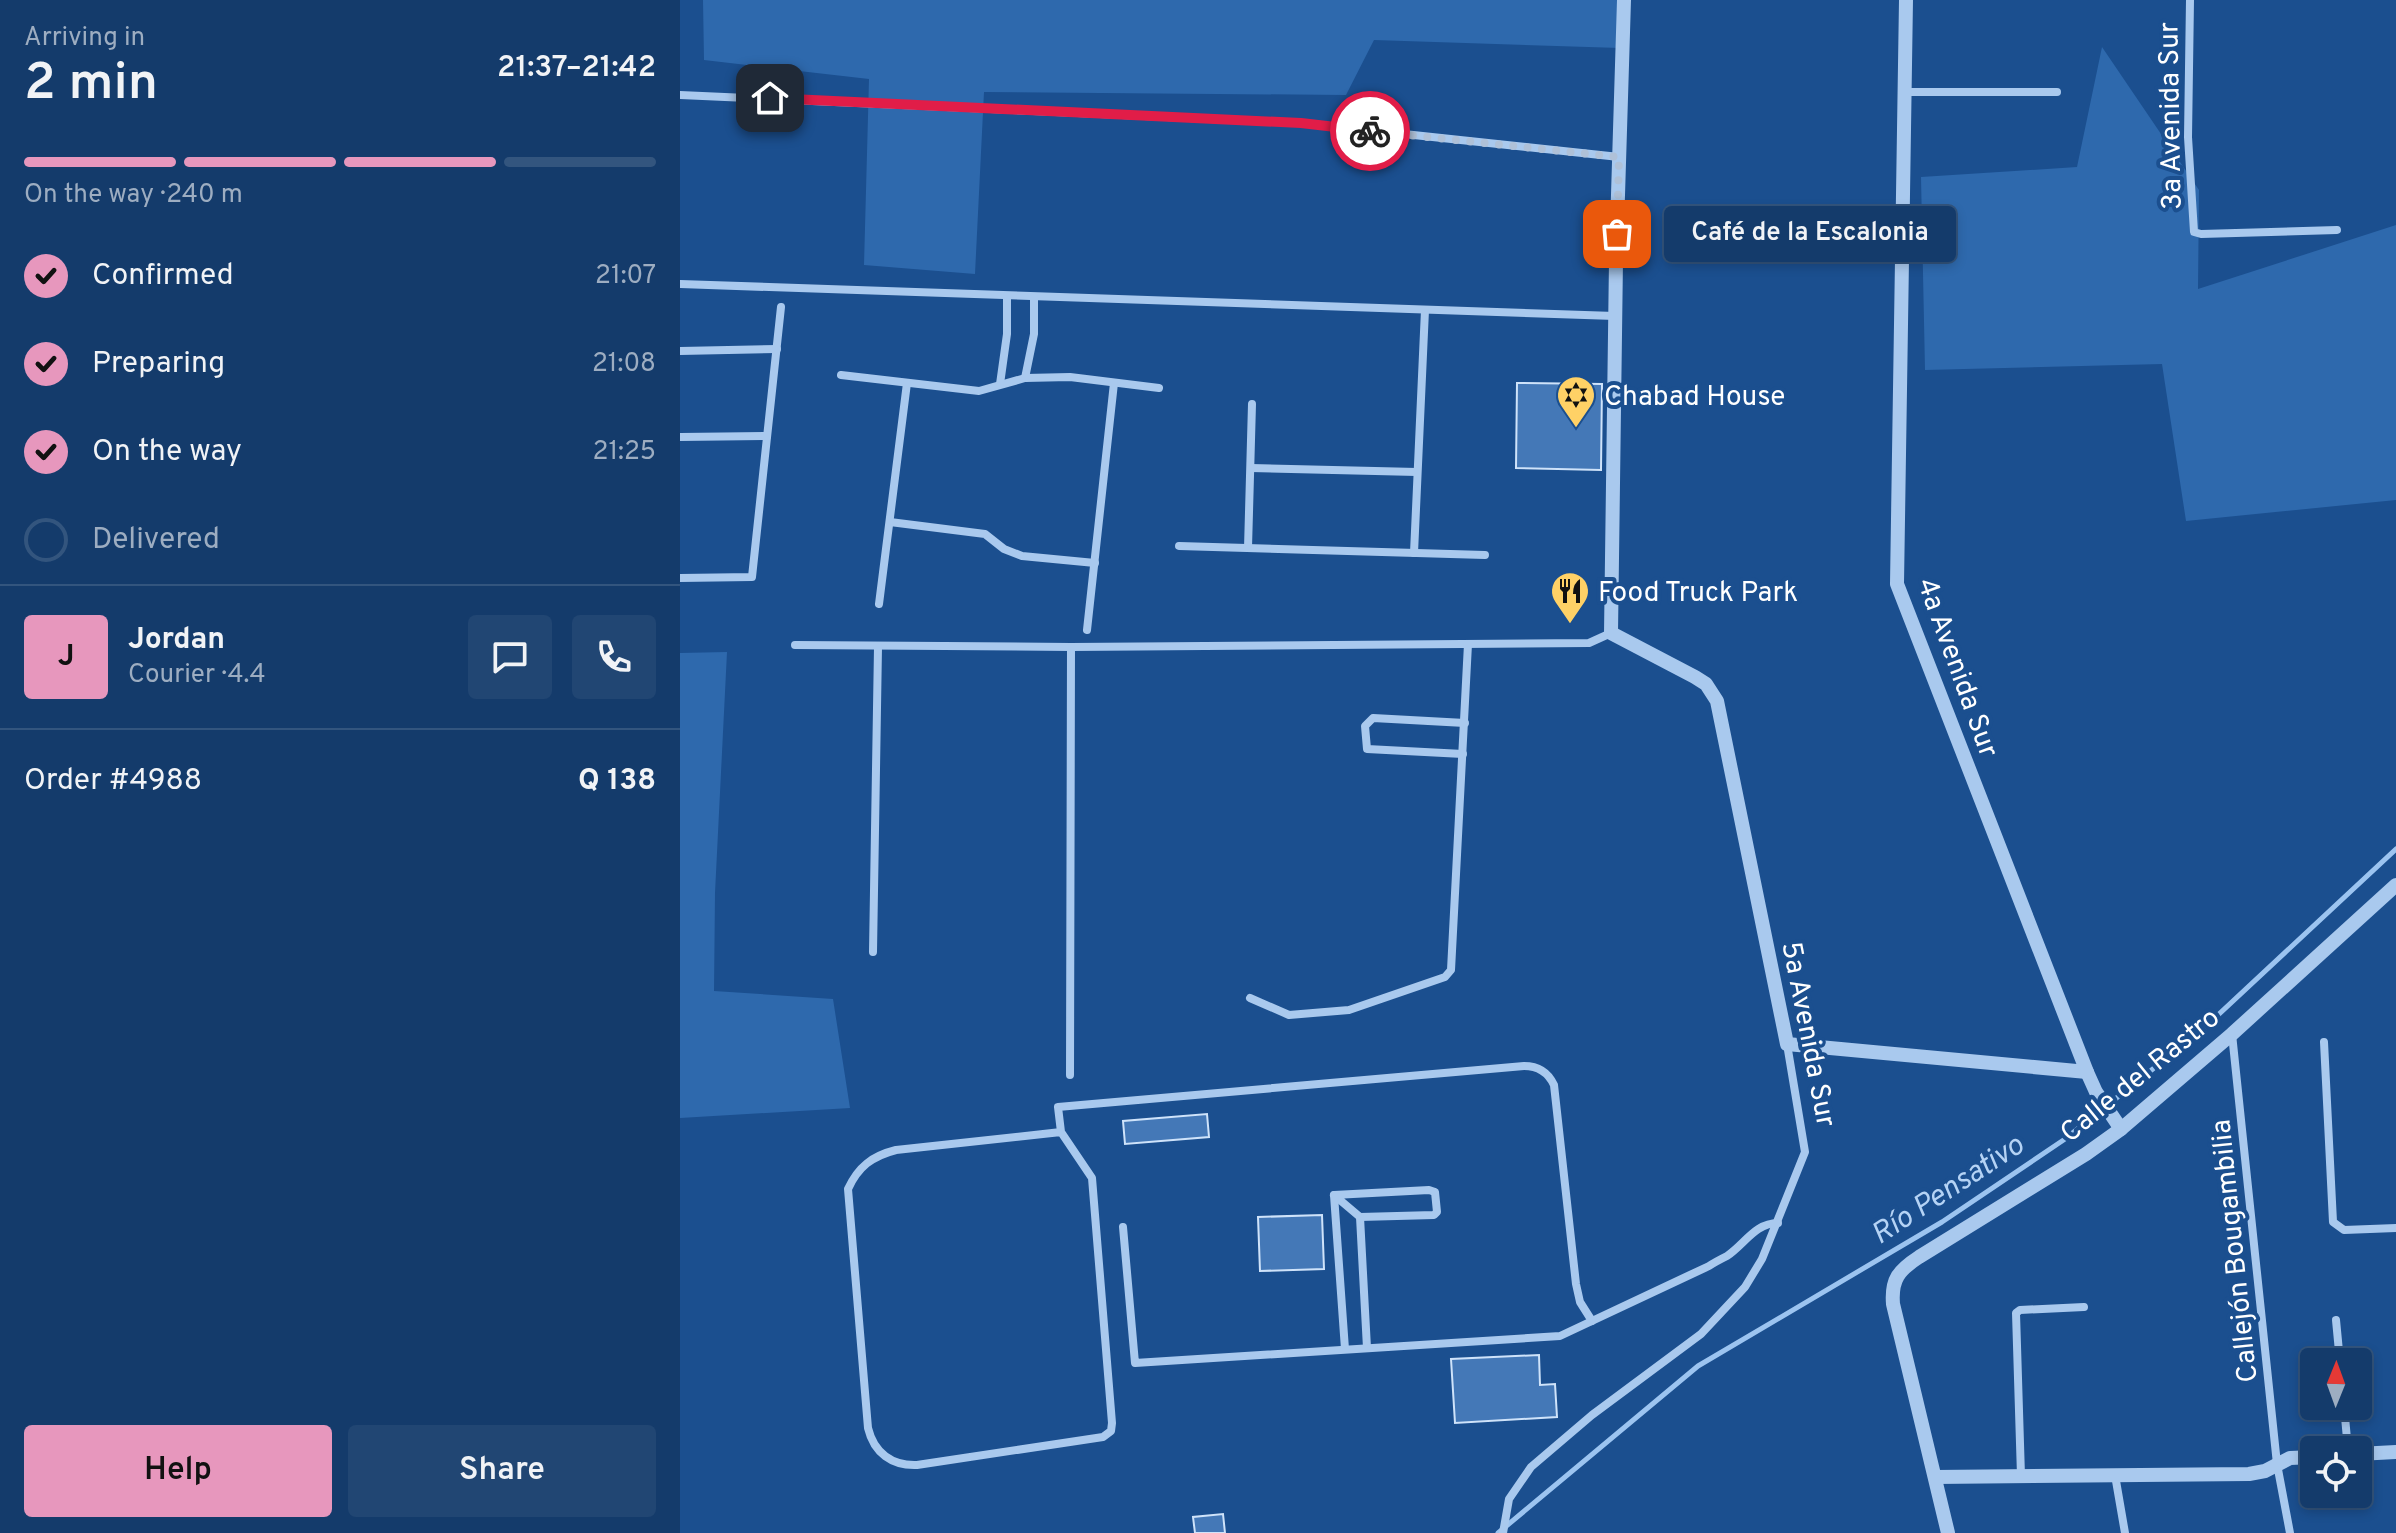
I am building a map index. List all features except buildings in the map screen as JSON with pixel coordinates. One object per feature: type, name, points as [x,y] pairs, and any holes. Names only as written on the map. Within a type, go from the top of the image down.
[{"type":"street","points":[[795,645],[1071,647],[1589,643],[1611,633],[1615,316],[1624,0]]},
{"type":"street","name":"4a Avenida Sur","points":[[1906,0],[1897,584],[2084,1065],[2096,1092],[2117,1124]]},
{"type":"street","name":"3a Avenida Sur","points":[[2190,0],[2188,137],[2194,232],[2337,230]]},
{"type":"street","points":[[1904,92],[2057,92]]},
{"type":"street","points":[[680,95],[1301,123],[1619,157]]},
{"type":"street","points":[[680,284],[1615,316]]},
{"type":"street","points":[[1000,384],[1007,334],[1007,296]]},
{"type":"street","points":[[1025,378],[1034,334],[1034,297]]},
{"type":"street","points":[[680,578],[752,577],[781,307]]},
{"type":"street","points":[[1414,553],[1425,310]]},
{"type":"street","points":[[680,351],[777,349]]},
{"type":"street","points":[[841,375],[979,391],[1025,378],[1070,377],[1159,388]]},
{"type":"street","points":[[879,604],[907,383]]},
{"type":"street","points":[[1087,630],[1114,383]]},
{"type":"street","points":[[1248,548],[1252,404]]},
{"type":"street","points":[[680,437],[767,436]]},
{"type":"street","points":[[1251,468],[1417,472]]},
{"type":"street","points":[[890,522],[985,534],[1004,549],[1022,556],[1095,563]]},
{"type":"street","points":[[1179,546],[1485,555]]},
{"type":"street","name":"5a Avenida Sur","points":[[1503,1533],[1506,1510],[1516,1488],[1531,1467],[1552,1447],[1717,1319],[1745,1287],[1778,1223],[1805,1152],[1787,1044],[1717,701],[1706,684],[1611,633]]},
{"type":"street","points":[[1250,998],[1289,1015],[1349,1010],[1445,977],[1451,970],[1468,644]]},
{"type":"street","points":[[873,952],[878,647]]},
{"type":"street","points":[[1070,1075],[1071,647]]},
{"type":"street","points":[[1463,754],[1367,749],[1365,726],[1373,718],[1465,723]]},
{"type":"street","name":"Calle del Rastro","points":[[1935,1477],[1893,1304],[1895,1277],[1903,1267],[2086,1154],[2117,1124],[2232,1034],[2396,885]]},
{"type":"street","name":"Callejón Bougambilia","points":[[2232,1034],[2277,1464],[2290,1533]]},
{"type":"street","points":[[2324,1042],[2333,1222],[2344,1230],[2396,1228]]},
{"type":"street","points":[[1787,1044],[2065,1070],[2084,1065]]},
{"type":"street","points":[[1061,1132],[896,1150],[871,1159],[848,1189],[868,1428],[874,1446],[889,1460],[917,1465],[1103,1437],[1111,1431],[1092,1178],[1061,1132],[1058,1107],[1537,1067],[1547,1074],[1554,1085],[1576,1284],[1580,1302],[1592,1321]]},
{"type":"street","points":[[1429,1190],[1435,1192],[1436,1214],[1360,1217],[1334,1195],[1429,1190]]},
{"type":"street","points":[[1334,1195],[1345,1349]]},
{"type":"street","points":[[1360,1217],[1367,1348]]},
{"type":"street","points":[[1123,1227],[1135,1363],[1560,1336],[1709,1266],[1729,1255],[1759,1228],[1778,1223]]},
{"type":"street","points":[[2021,1476],[2016,1313],[2020,1310],[2084,1307]]},
{"type":"street","points":[[2336,1320],[2339,1348]]},
{"type":"street","points":[[2372,1453],[2396,1452]]},
{"type":"street","points":[[1948,1533],[1935,1477],[2249,1474],[2265,1471],[2290,1458],[2300,1458]]},
{"type":"street","points":[[2115,1475],[2125,1533]]},
{"type":"shaded area","points":[[703,0],[1621,0],[1620,48],[1374,40],[1346,95],[984,92],[975,274],[864,265],[869,79],[704,60]]},
{"type":"shaded area","points":[[2102,47],[2199,190],[2198,289],[2396,225],[2396,500],[2186,521],[2162,364],[1925,370],[1921,177],[2077,167]]},
{"type":"shaded area","points":[[727,652],[715,893],[714,991],[833,999],[850,1108],[680,1118],[680,653]]},
{"type":"waterway","name":"Río Pensativo","points":[[1498,1533],[1698,1366],[1942,1222],[2065,1139],[2203,1029],[2396,849]]},
{"type":"way so far","points":[[1370,131],[1619,157],[1617,234]]},
{"type":"place","name":"Café de la Escalonia","points":[[1617,234]]},
{"type":"place","name":"Chabad House","points":[[1576,429]]},
{"type":"place","name":"Food Truck Park","points":[[1570,625]]},
{"type":"route","points":[[770,98],[1301,123],[1370,131]]}]
